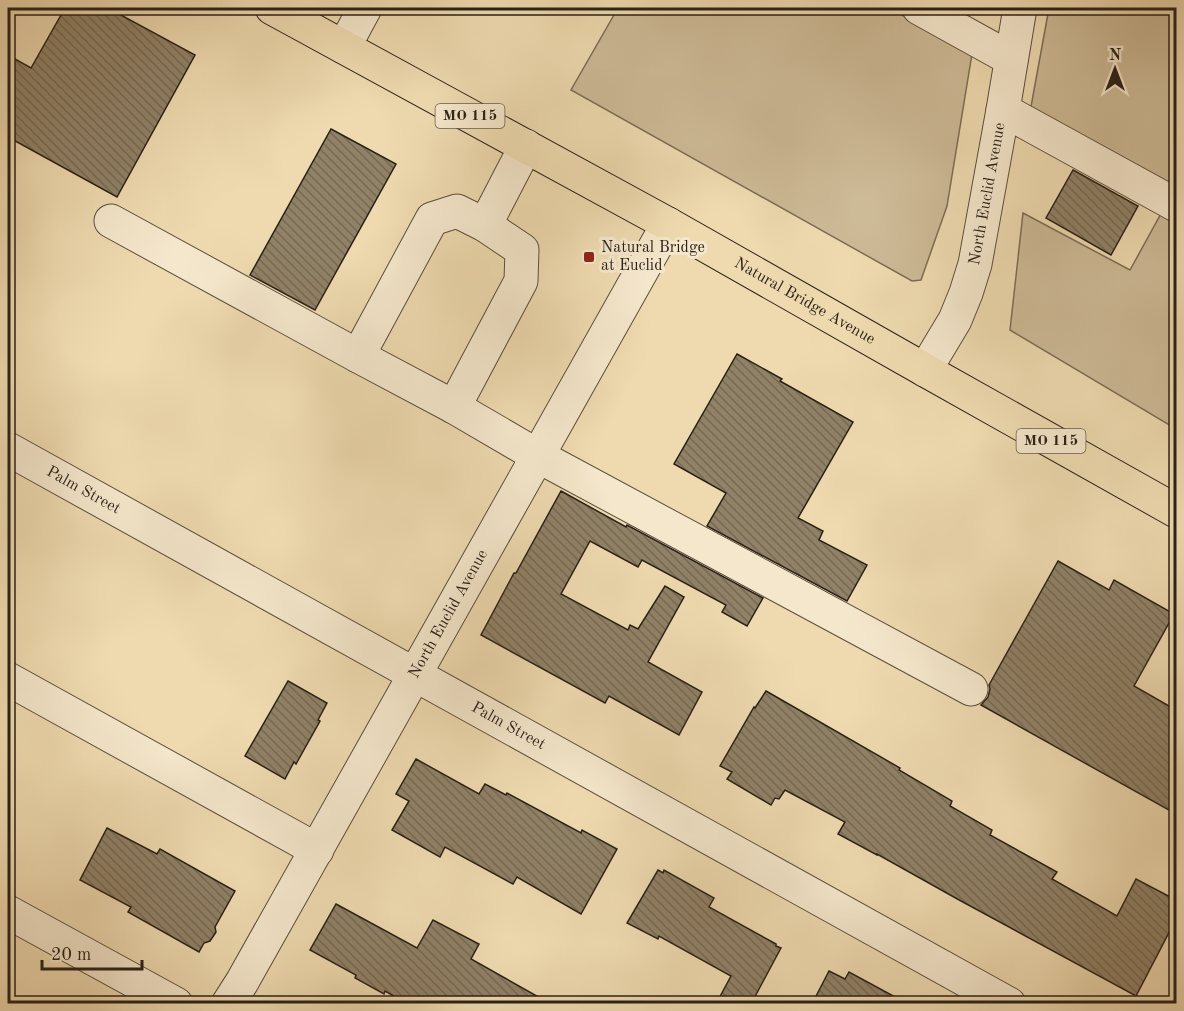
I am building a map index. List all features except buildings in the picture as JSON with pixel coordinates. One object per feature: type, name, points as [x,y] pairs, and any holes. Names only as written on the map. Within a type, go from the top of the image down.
[{"type":"main road","name":"Natural Bridge Avenue","points":[[272,8],[668,224],[1176,511]]},
{"type":"street","points":[[344,47],[365,8]]},
{"type":"street","points":[[919,8],[1011,59]]},
{"type":"street","name":"North Euclid Avenue","points":[[925,370],[955,320],[975,264],[1020,8]]},
{"type":"street","points":[[1003,110],[1176,205]]},
{"type":"street","points":[[486,225],[526,146]]},
{"type":"street","points":[[358,356],[432,219],[457,210],[486,225],[522,250],[521,281],[454,407]]},
{"type":"street","points":[[111,220],[454,407],[538,456],[971,690]]},
{"type":"street","name":"North Euclid Avenue","points":[[228,1004],[668,224]]},
{"type":"street","name":"Palm Street","points":[[8,450],[1009,1004]]},
{"type":"street","points":[[8,679],[316,850]]},
{"type":"street","points":[[8,912],[177,1004]]},
{"type":"shaded area","points":[[618,8],[889,8],[972,54],[947,206],[921,280],[912,281],[571,90]]},
{"type":"shaded area","points":[[1049,8],[1176,8],[1176,190],[1030,112]]},
{"type":"shaded area","points":[[1163,210],[1176,218],[1176,429],[1010,330],[1023,213],[1130,270]]},
{"type":"place","name":"Natural Bridge at Euclid","points":[[589,257]]}]
